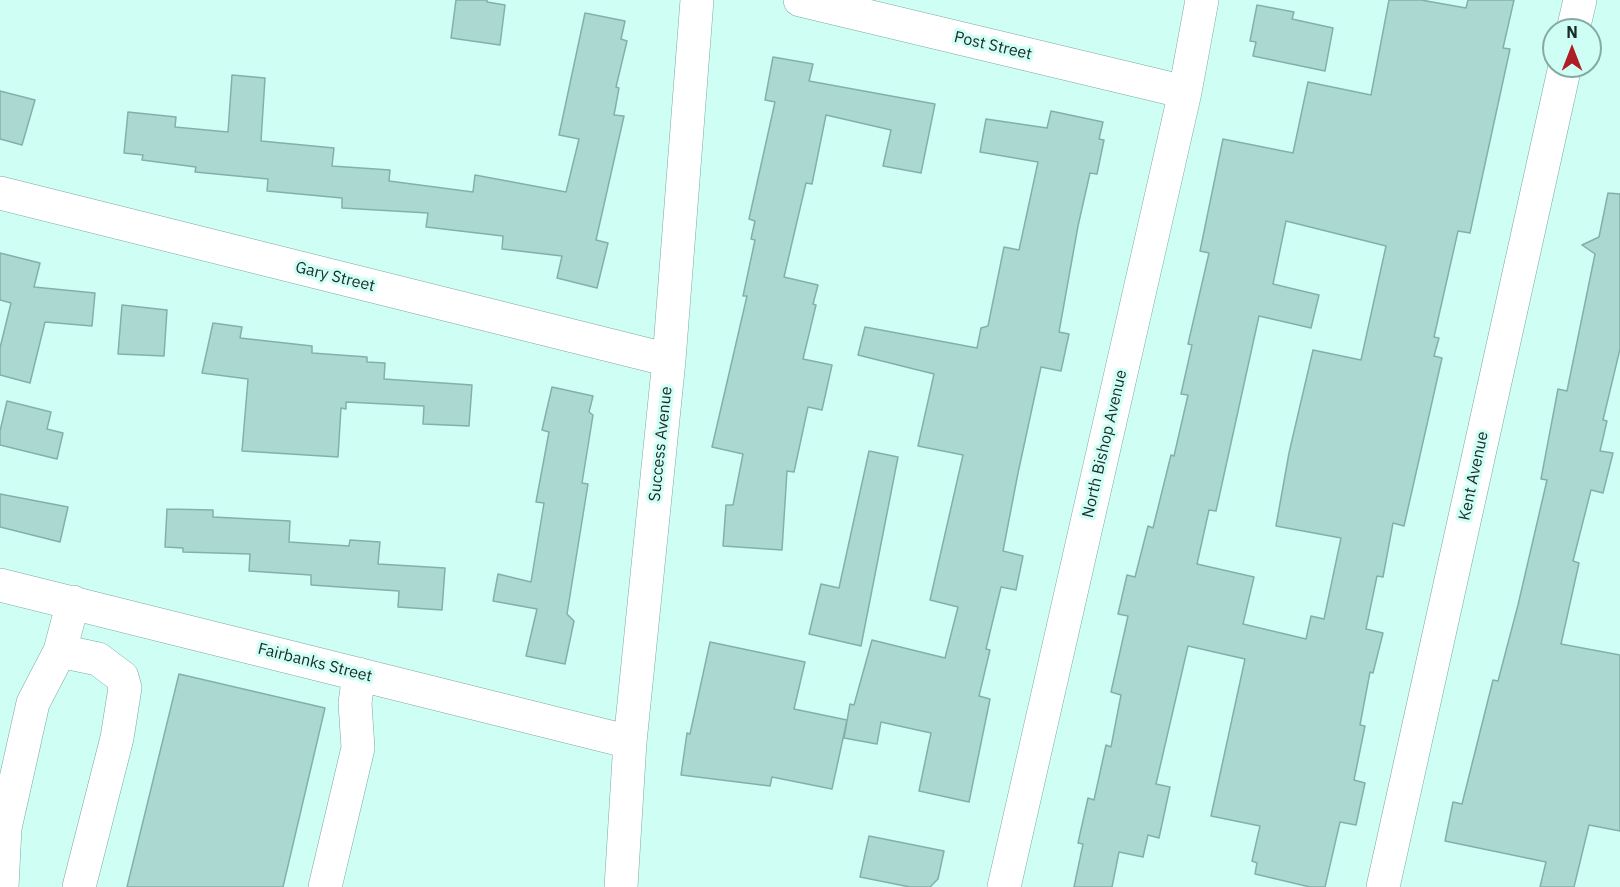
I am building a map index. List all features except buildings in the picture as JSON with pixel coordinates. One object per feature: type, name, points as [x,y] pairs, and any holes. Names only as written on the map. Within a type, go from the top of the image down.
[{"type":"street","name":"Success Avenue","points":[[621,887],[630,742],[669,360],[697,0]]},
{"type":"street","name":"Post Street","points":[[800,0],[1185,92]]},
{"type":"street","name":"North Bishop Avenue","points":[[1004,887],[1185,92],[1202,0]]},
{"type":"street","points":[[1576,18],[1580,0]]},
{"type":"street","name":"Kent Avenue","points":[[1383,887],[1562,78]]},
{"type":"street","name":"Gary Street","points":[[0,193],[669,360]]},
{"type":"street","name":"Fairbanks Street","points":[[0,585],[630,742]]},
{"type":"street","points":[[2,887],[2,828],[33,703],[60,651],[73,602]]},
{"type":"street","points":[[60,651],[98,659],[122,677],[125,688],[117,738],[79,887]]},
{"type":"street","points":[[326,883],[358,748],[355,703],[359,674]]}]
